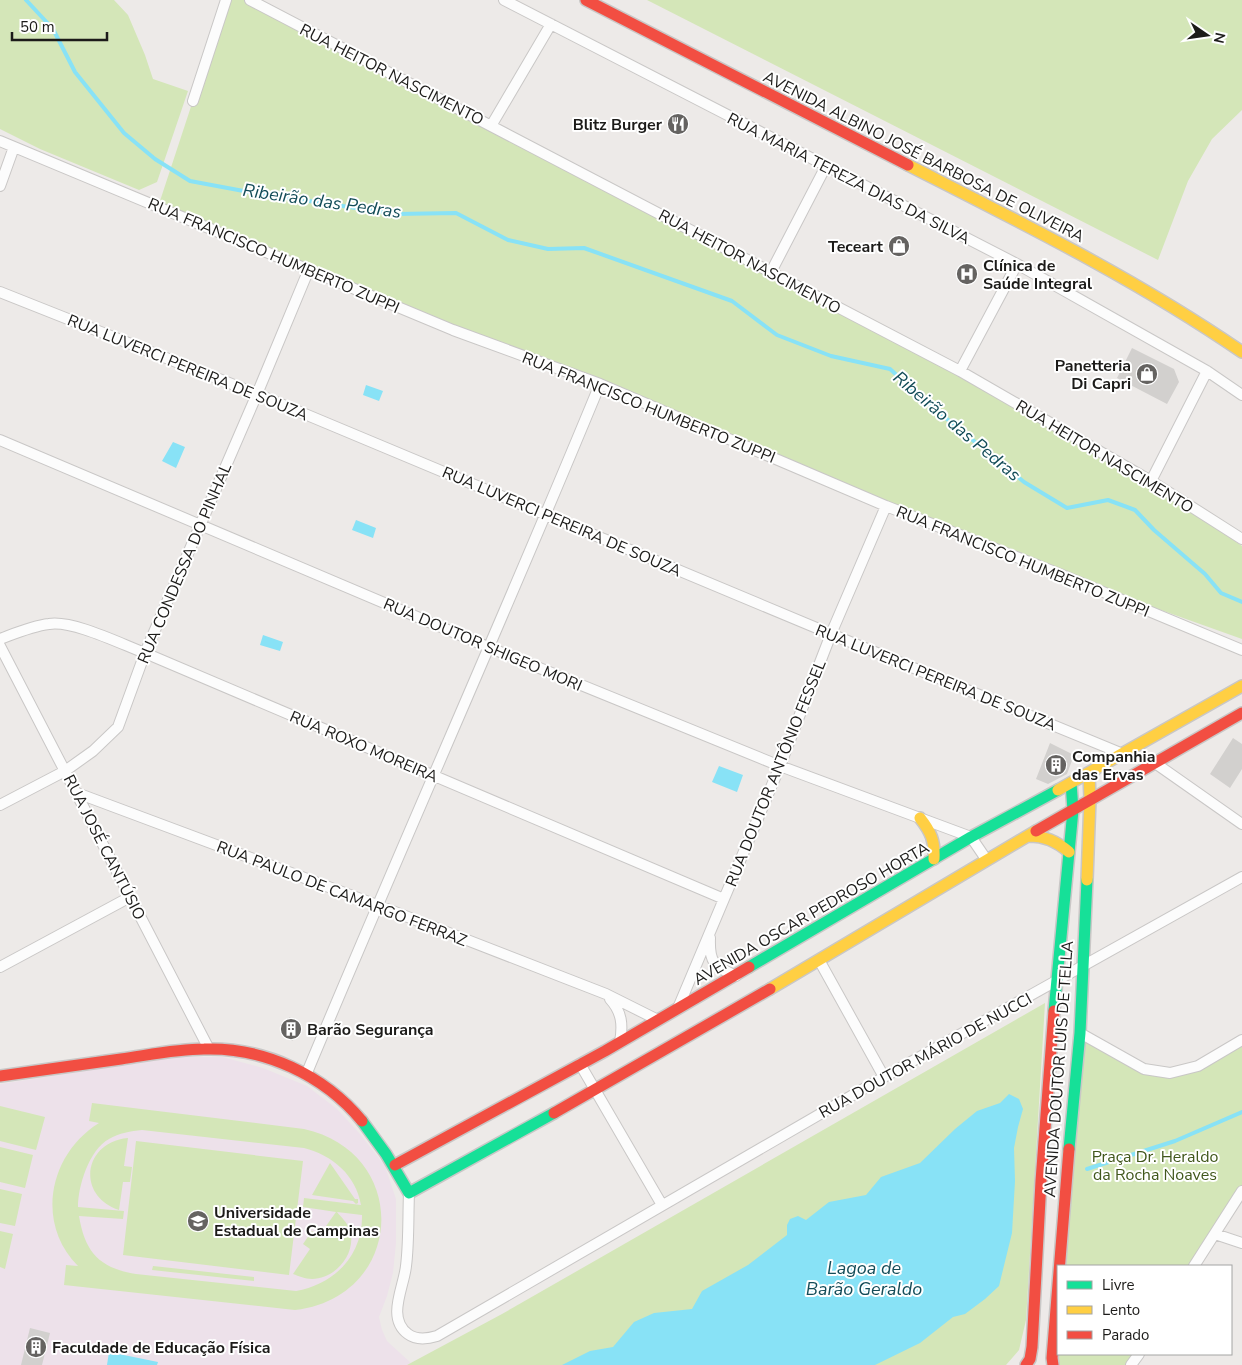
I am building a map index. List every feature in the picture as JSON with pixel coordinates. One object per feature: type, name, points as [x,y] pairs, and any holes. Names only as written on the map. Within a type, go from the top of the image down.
[{"type":"main road","name":"AVENIDA ALBINO JOSÉ BARBOSA DE OLIVEIRA","points":[[586,0],[1032,227],[1156,296],[1216,333],[1242,352]]},
{"type":"main road","name":"AVENIDA OSCAR PEDROSO HORTA","points":[[395,1165],[677,1010],[971,837],[1089,774],[1242,686]]},
{"type":"main road","points":[[0,1076],[176,1051],[209,1049],[255,1054],[306,1075],[338,1096],[370,1132],[395,1165],[409,1193],[594,1090],[819,960],[986,859],[1242,713]]},
{"type":"main road","name":"AVENIDA DOUTOR LUIS DE TELLA","points":[[1059,1265],[1080,1033],[1090,799],[1089,774]]},
{"type":"main road","name":"AVENIDA DOUTOR LUIS DE TELLA","points":[[1026,1365],[1030,1359],[1032,1347],[1051,1040],[1073,810],[1071,783]]},
{"type":"main road","points":[[920,818],[933,834],[936,845],[934,859]]},
{"type":"main road","points":[[1028,836],[1041,835],[1052,839],[1068,852]]},
{"type":"main road","name":"AVENIDA DOUTOR LUIS DE TELLA","points":[[1053,1365],[1057,1282]]},
{"type":"street","points":[[193,101],[226,0]]},
{"type":"street","name":"RUA HEITOR NASCIMENTO","points":[[250,0],[960,371],[1151,482],[1242,539]]},
{"type":"street","name":"RUA MARIA TEREZA DIAS DA SILVA","points":[[504,0],[1017,264],[1207,371],[1242,395]]},
{"type":"street","points":[[491,126],[551,24]]},
{"type":"street","name":"RUA FRANCISCO HUMBERTO ZUPPI","points":[[0,141],[453,330],[600,384],[886,506],[1060,574],[1242,650]]},
{"type":"street","points":[[0,186],[14,147]]},
{"type":"street","points":[[771,272],[826,166]]},
{"type":"street","points":[[960,371],[1017,264]]},
{"type":"street","name":"RUA CONDESSA DO PINHAL","points":[[0,805],[65,771],[93,751],[118,727],[145,653],[309,269]]},
{"type":"street","name":"RUA LUVERCI PEREIRA DE SOUZA","points":[[0,292],[257,394],[1123,754]]},
{"type":"street","points":[[1151,482],[1207,371]]},
{"type":"street","points":[[306,1075],[600,384]]},
{"type":"street","name":"RUA DOUTOR SHIGEO MORI","points":[[0,440],[488,647],[780,766],[971,837]]},
{"type":"street","name":"RUA DOUTOR ANTÔNIO FESSEL","points":[[677,1010],[780,766],[831,634],[886,506]]},
{"type":"street","name":"RUA ROXO MOREIRA","points":[[0,639],[33,627],[51,623],[74,626],[145,653],[724,899]]},
{"type":"street","name":"RUA JOSÉ CANTÚSIO","points":[[0,646],[209,1049]]},
{"type":"street","points":[[1155,763],[1242,824]]},
{"type":"street","name":"RUA PAULO DE CAMARGO FERRAZ","points":[[76,793],[377,905],[606,994],[658,1020]]},
{"type":"street","points":[[971,837],[986,859]]},
{"type":"street","name":"RUA DOUTOR MÁRIO DE NUCCI","points":[[409,1193],[406,1267],[397,1310],[397,1320],[401,1328],[410,1336],[419,1339],[429,1339],[884,1077],[1242,877]]},
{"type":"street","points":[[0,967],[130,897]]},
{"type":"street","name":"RUA DOUTOR ANTÔNIO FESSEL","points":[[710,930],[709,954],[713,962],[718,968],[736,976]]},
{"type":"street","points":[[819,960],[884,1077]]},
{"type":"street","points":[[606,994],[617,1006],[622,1017],[620,1042]]},
{"type":"street","points":[[1080,1033],[1144,1069],[1170,1073],[1198,1066],[1242,1040]]},
{"type":"street","points":[[580,1064],[662,1205]]},
{"type":"street","points":[[1195,1265],[1242,1191]]},
{"type":"street","points":[[1215,1234],[1242,1243]]},
{"type":"shaded area","name":"Universidade Estadual de Campinas","points":[[177,1057],[222,1057],[263,1068],[307,1086],[337,1109],[385,1166],[396,1199],[396,1243],[393,1273],[379,1317],[387,1341],[411,1363],[407,1365],[0,1365],[0,1084]]},
{"type":"green space","points":[[0,0],[114,0],[128,15],[153,79],[188,91],[157,182],[139,190],[40,149],[0,129]]},
{"type":"green space","points":[[226,0],[250,0],[960,371],[1151,481],[1242,546],[1242,639],[1060,574],[158,207]]},
{"type":"green space","points":[[647,0],[1242,0],[1242,110],[1212,139],[1188,181],[1158,260]]},
{"type":"green space","points":[[1045,1003],[1026,1320],[1019,1350],[1006,1365],[407,1365],[502,1314]]},
{"type":"green space","name":"Praça Dr. Heraldo da Rocha Noaves","points":[[1080,1033],[1144,1069],[1169,1073],[1198,1066],[1242,1040],[1242,1191],[1195,1265],[1060,1265]]},
{"type":"green space","points":[[92,1103],[304,1129],[339,1143],[364,1166],[378,1193],[381,1224],[375,1253],[358,1280],[331,1299],[295,1310],[64,1285],[66,1265],[78,1266],[65,1249],[56,1230],[53,1210],[54,1190],[59,1171],[69,1152],[82,1136],[99,1123],[89,1121]],"holes":[[[142,1130],[304,1148],[324,1156],[341,1168],[354,1184],[361,1205],[304,1198],[303,1207],[336,1212],[319,1236],[312,1231],[303,1244],[310,1249],[293,1274],[304,1278],[321,1278],[329,1275],[342,1264],[347,1256],[350,1248],[350,1230],[337,1212],[362,1215],[358,1243],[352,1255],[344,1265],[323,1282],[296,1291],[136,1274],[103,1263],[90,1249],[85,1239],[79,1216],[123,1219],[124,1211],[78,1207],[80,1189],[90,1160],[102,1144],[117,1135]]]},
{"type":"green space","points":[[0,1106],[45,1117],[36,1150],[0,1141]]},
{"type":"green space","points":[[128,1138],[124,1166],[132,1167],[130,1182],[123,1182],[119,1210],[105,1203],[96,1193],[91,1182],[90,1170],[94,1159],[102,1149],[113,1142]]},
{"type":"green space","points":[[136,1141],[303,1161],[289,1275],[123,1255]]},
{"type":"green space","points":[[0,1147],[33,1155],[25,1188],[0,1182]]},
{"type":"green space","points":[[330,1163],[355,1199],[358,1199],[358,1203],[312,1195]]},
{"type":"green space","points":[[0,1189],[22,1194],[15,1226],[0,1223]]},
{"type":"green space","points":[[0,1231],[13,1234],[5,1269],[0,1267]]},
{"type":"green space","points":[[153,1266],[254,1277],[254,1281],[152,1270]]},
{"type":"green space","points":[[1058,1355],[1138,1355],[1131,1365],[1053,1365]]},
{"type":"water","points":[[366,385],[383,391],[379,401],[363,395]]},
{"type":"water","points":[[173,442],[185,447],[176,468],[162,461]]},
{"type":"water","points":[[356,520],[376,528],[373,538],[352,530]]},
{"type":"water","points":[[263,635],[283,642],[280,651],[260,645]]},
{"type":"water","points":[[719,766],[743,775],[737,792],[712,782]]},
{"type":"water","name":"Lagoa de Barão Geraldo","points":[[1009,1094],[1019,1099],[1023,1109],[1014,1148],[1015,1181],[1012,1233],[999,1286],[965,1314],[953,1317],[920,1343],[875,1365],[562,1365],[590,1351],[613,1347],[634,1322],[654,1313],[692,1309],[702,1291],[748,1265],[787,1235],[787,1225],[790,1219],[798,1216],[806,1220],[829,1202],[866,1195],[881,1177],[920,1163],[955,1129],[977,1111],[1000,1103]]},
{"type":"water","points":[[109,1352],[158,1362],[157,1365],[107,1365]]},
{"type":"building","name":"Panetteria Di Capri","points":[[1132,348],[1174,369],[1179,382],[1167,404],[1117,378]]},
{"type":"building","points":[[1233,738],[1242,744],[1242,769],[1230,788],[1210,774]]},
{"type":"building","name":"Companhia das Ervas","points":[[1050,743],[1074,755],[1067,774],[1048,784],[1036,779]]},
{"type":"building","name":"Barão Segurança","points":[[290,1017],[301,1034],[292,1041],[280,1025]]},
{"type":"building","name":"Faculdade de Educação Física","points":[[30,1328],[50,1333],[42,1365],[21,1365]]},
{"type":"waterway","name":"Ribeirão das Pedras","points":[[26,0],[53,29],[75,72],[124,133],[155,159],[190,181],[249,192],[396,214],[456,213],[508,240],[548,249],[584,248],[732,301],[777,335],[831,356],[890,369],[925,401],[1024,482],[1067,508],[1108,500],[1135,510],[1154,530],[1205,574],[1221,593],[1242,602]]},
{"type":"waterway","points":[[1087,1169],[1175,1141],[1242,1112]]},
{"type":"traffic: fast","points":[[1054,1011],[1073,810],[1071,783]]},
{"type":"traffic: fast","points":[[749,967],[971,837],[1058,790]]},
{"type":"traffic: fast","points":[[1069,1149],[1080,1033],[1087,880]]},
{"type":"traffic: fast","points":[[362,1121],[386,1154],[409,1193],[554,1113]]},
{"type":"traffic: slow","points":[[908,165],[1036,230],[1120,276],[1202,325],[1242,352]]},
{"type":"traffic: slow","points":[[1058,790],[1242,686]]},
{"type":"traffic: slow","points":[[1087,880],[1089,774]]},
{"type":"traffic: slow","points":[[920,818],[931,837],[934,847],[934,859]]},
{"type":"traffic: slow","points":[[770,989],[1036,831]]},
{"type":"traffic: slow","points":[[1028,836],[1050,840],[1069,852]]},
{"type":"traffic: jam","points":[[586,0],[908,165]]},
{"type":"traffic: jam","points":[[1036,831],[1242,713]]},
{"type":"traffic: jam","points":[[395,1165],[605,1051],[749,967]]},
{"type":"traffic: jam","points":[[554,1113],[770,989]]},
{"type":"traffic: jam","points":[[1026,1365],[1030,1359],[1032,1347],[1041,1181],[1054,1011]]},
{"type":"traffic: jam","points":[[0,1076],[173,1051],[194,1049],[226,1050],[249,1053],[270,1059],[311,1077],[330,1090],[362,1121]]},
{"type":"traffic: jam","points":[[1060,1265],[1069,1149]]},
{"type":"traffic: jam","points":[[1053,1365],[1057,1297]]},
{"type":"place","name":"Blitz Burger","points":[[678,124]]},
{"type":"place","name":"Teceart","points":[[899,246]]},
{"type":"place","name":"Clínica de Saúde Integral","points":[[967,274]]},
{"type":"place","name":"Panetteria Di Capri","points":[[1147,374]]},
{"type":"place","name":"Companhia das Ervas","points":[[1056,765]]},
{"type":"place","name":"Barão Segurança","points":[[291,1029]]},
{"type":"place","name":"Universidade Estadual de Campinas","points":[[198,1221]]},
{"type":"place","name":"Faculdade de Educação Física","points":[[36,1347]]}]
